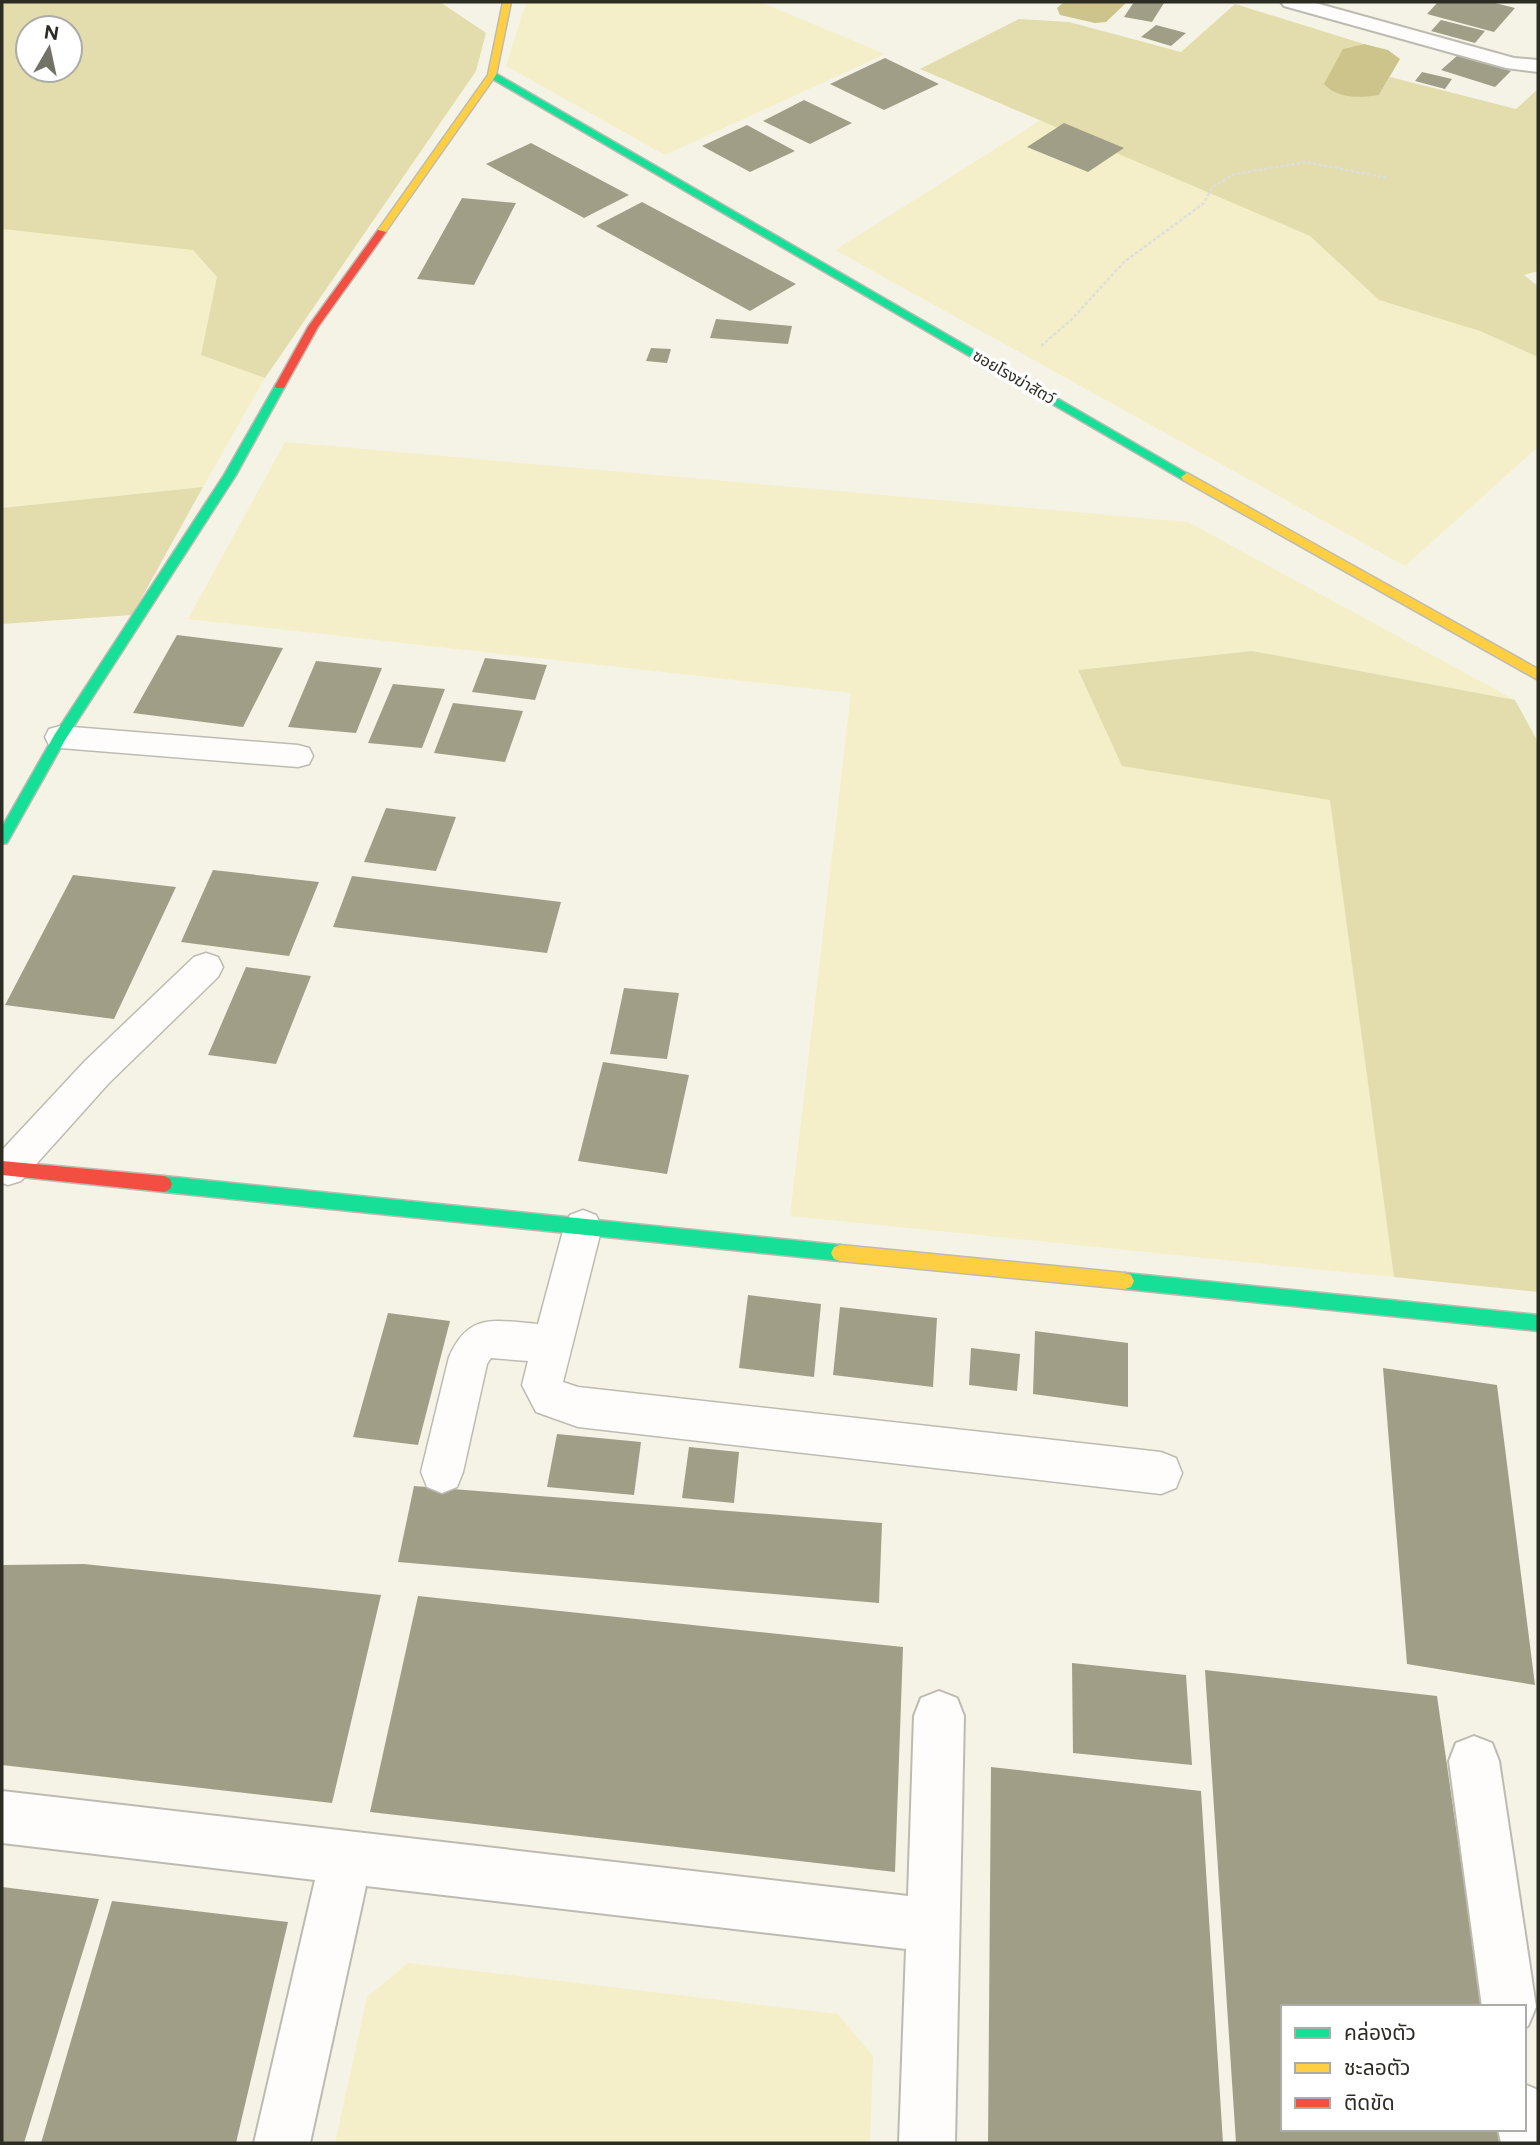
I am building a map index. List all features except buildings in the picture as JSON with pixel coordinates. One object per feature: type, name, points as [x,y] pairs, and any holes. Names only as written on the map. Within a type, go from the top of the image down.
[{"type":"street","points":[[2,839],[61,737],[230,475],[313,327],[492,75],[507,2]]},
{"type":"street","points":[[1291,2],[1513,64],[1538,66]]},
{"type":"street","name":"ซอยโรงฆ่าสัตว์","points":[[492,75],[1154,459],[1538,675]]},
{"type":"street","points":[[5,1169],[1538,1323]]},
{"type":"street","points":[[927,2143],[939,1716]]},
{"type":"street","points":[[1474,1761],[1509,2005]]},
{"type":"street","points":[[2,1817],[934,1926]]},
{"type":"street","points":[[282,2143],[346,1858]]},
{"type":"street","points":[[1526,2124],[1529,2143]]},
{"type":"lane","points":[[61,737],[298,756]]},
{"type":"lane","points":[[5,1169],[87,1082],[206,967]]},
{"type":"lane","points":[[583,1227],[542,1385],[550,1398],[578,1407],[1161,1473]]},
{"type":"lane","points":[[442,1472],[469,1357],[476,1346],[486,1339],[551,1344]]},
{"type":"path","points":[[1009,374],[1072,319],[1125,261],[1205,203],[1212,187],[1235,173],[1306,162],[1388,178]]},
{"type":"shaded area","points":[[2,2],[440,2],[486,33],[476,71],[265,378],[201,355],[217,277],[193,250],[2,229]]},
{"type":"shaded area","points":[[526,2],[760,2],[885,54],[665,155],[506,66]]},
{"type":"shaded area","points":[[1064,2],[1127,2],[1106,22],[1095,23],[1060,15],[1057,8]]},
{"type":"shaded area","points":[[1235,4],[1364,44],[1343,49],[1379,95],[1390,77],[1516,109],[1538,89],[1538,271],[1524,275],[1538,286],[1538,357],[1480,331],[1379,300],[1310,236],[920,69],[1019,19],[1069,22],[1181,52]]},
{"type":"shaded area","points":[[1364,44],[1388,50],[1400,59],[1379,95],[1343,95],[1324,84],[1343,49]]},
{"type":"shaded area","points":[[1041,120],[1310,236],[1379,300],[1480,331],[1538,357],[1538,447],[1405,566],[835,250]]},
{"type":"shaded area","points":[[2,229],[193,250],[217,277],[201,355],[265,378],[203,487],[2,508]]},
{"type":"shaded area","points":[[285,442],[1188,522],[1515,700],[1252,651],[1078,670],[1122,766],[1330,799],[1394,1277],[790,1216],[851,693],[188,619]]},
{"type":"shaded area","points":[[203,487],[132,615],[2,624],[2,508]]},
{"type":"shaded area","points":[[1252,651],[1515,700],[1538,742],[1538,1292],[1394,1277],[1330,800],[1122,766],[1078,670]]},
{"type":"shaded area","points":[[408,1963],[838,2014],[873,2056],[870,2143],[335,2143],[367,1997]]},
{"type":"traffic: fast","points":[[492,75],[1187,477]]},
{"type":"traffic: fast","points":[[2,839],[60,737],[230,475],[280,386]]},
{"type":"traffic: fast","points":[[164,1184],[840,1253]]},
{"type":"traffic: fast","points":[[1125,1281],[1538,1323]]},
{"type":"traffic: slow","points":[[381,232],[492,75],[507,2]]},
{"type":"traffic: slow","points":[[1187,477],[1538,675]]},
{"type":"traffic: slow","points":[[840,1253],[1125,1281]]},
{"type":"traffic: jam","points":[[280,386],[313,327],[381,232]]},
{"type":"traffic: jam","points":[[2,1168],[164,1184]]}]
